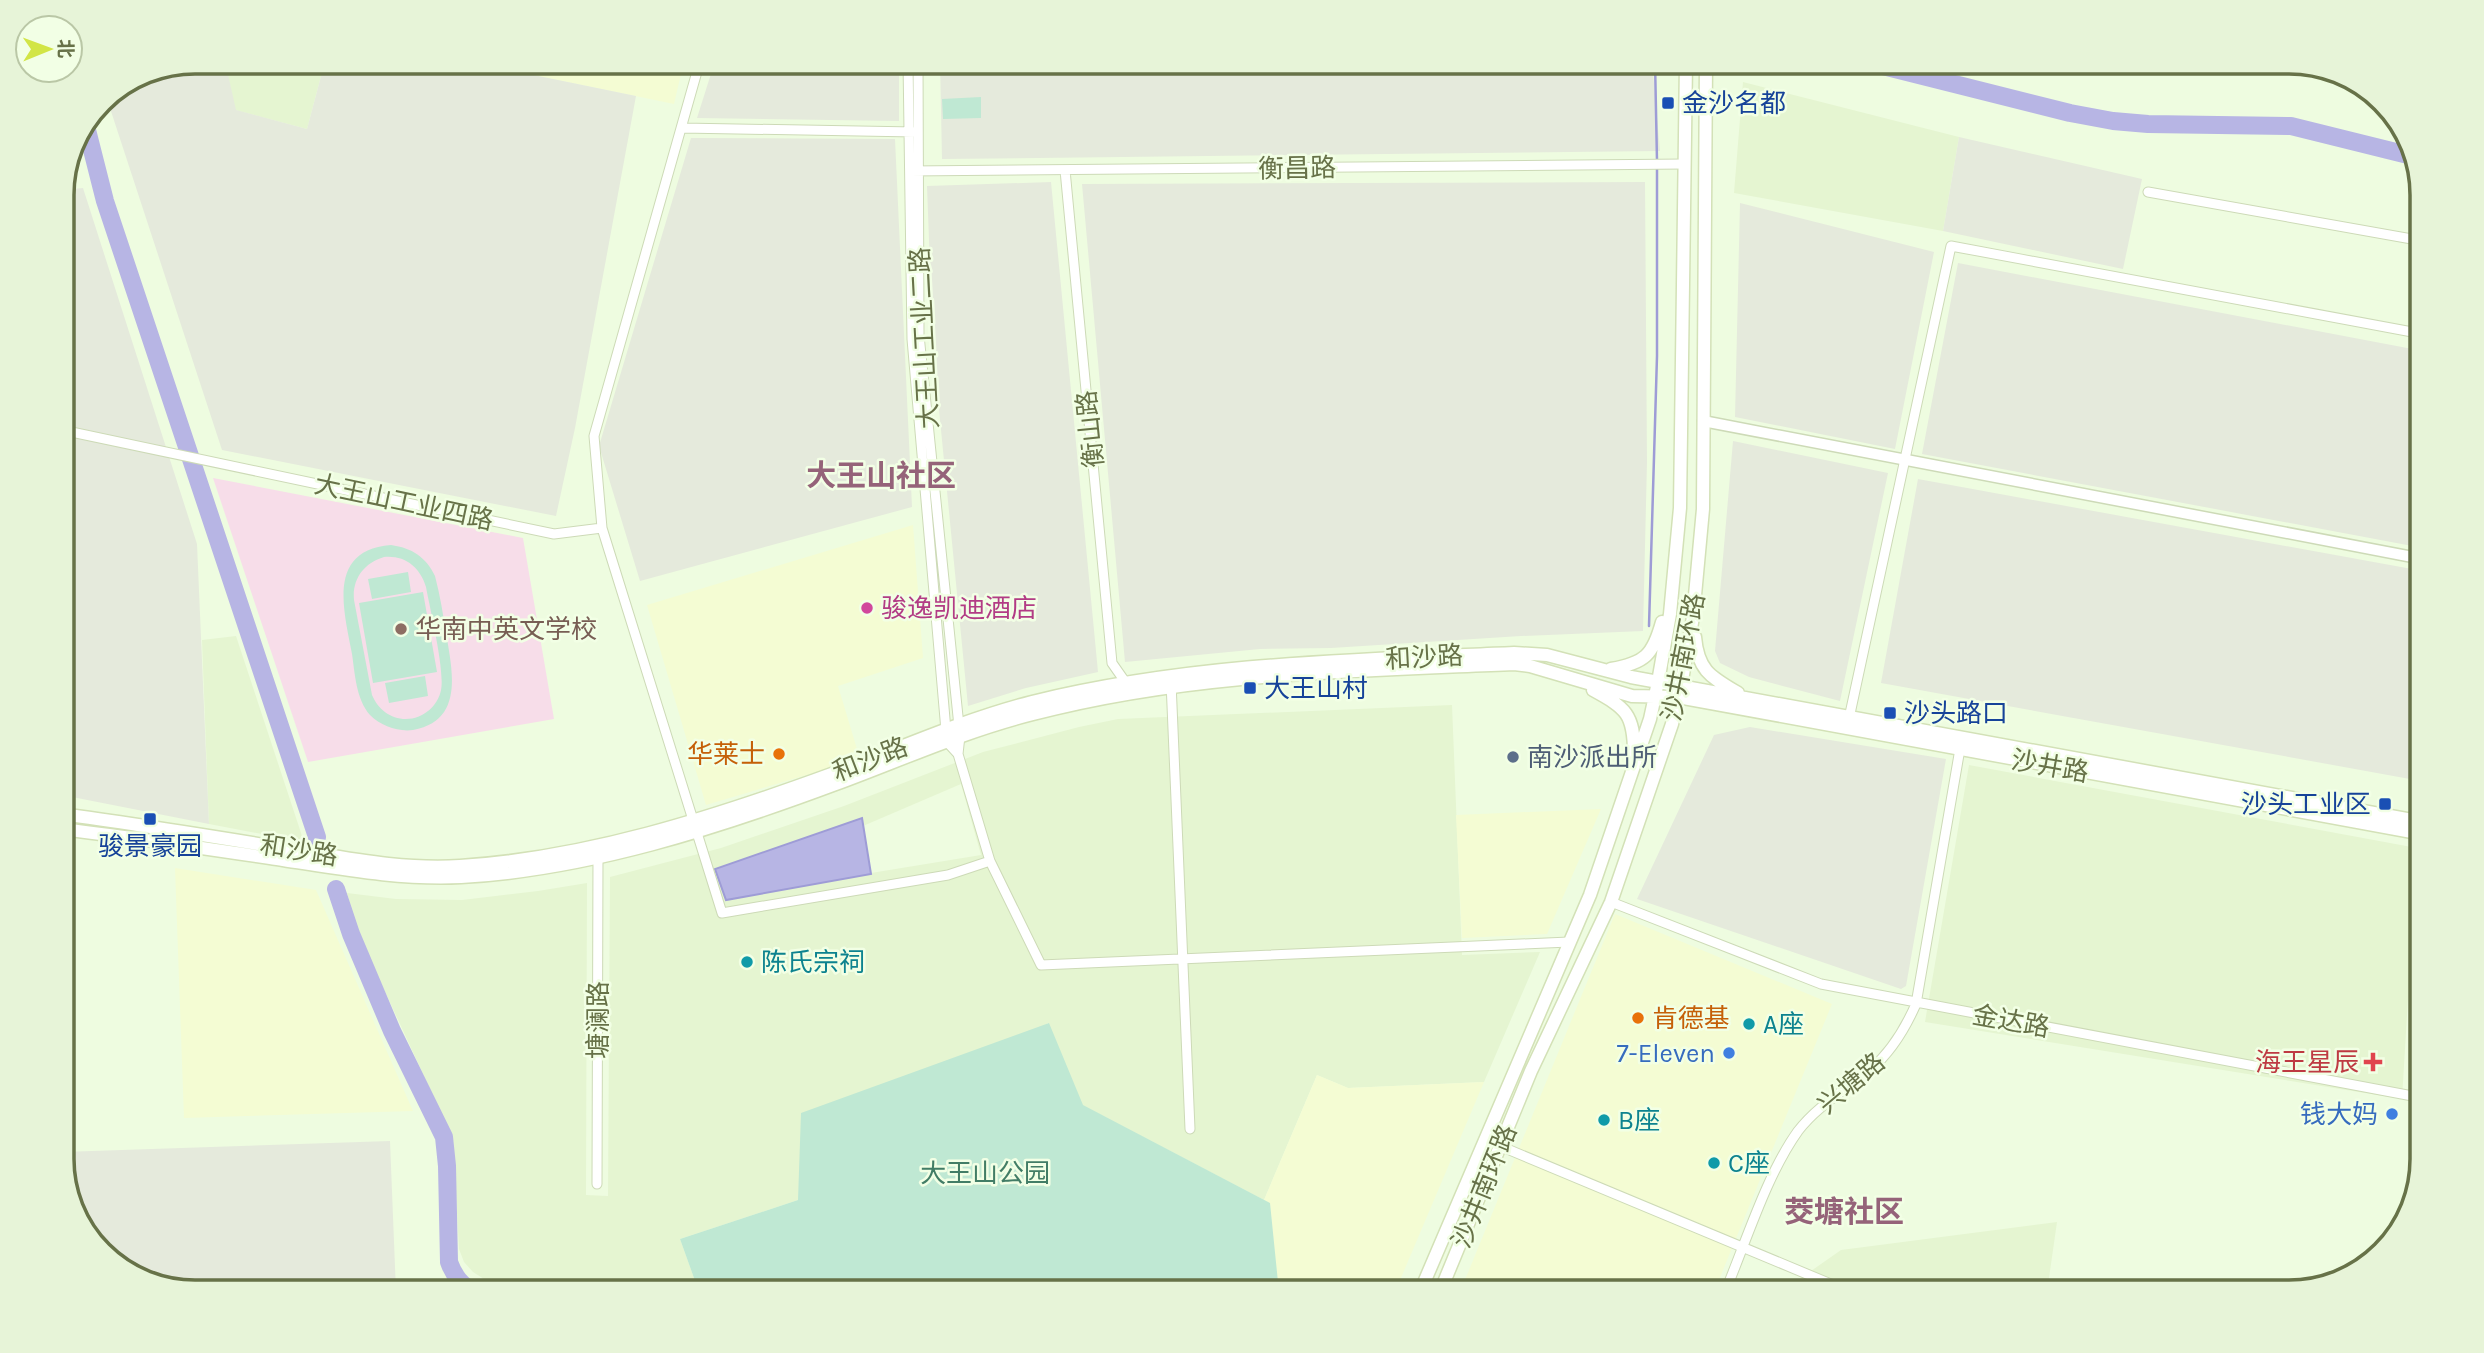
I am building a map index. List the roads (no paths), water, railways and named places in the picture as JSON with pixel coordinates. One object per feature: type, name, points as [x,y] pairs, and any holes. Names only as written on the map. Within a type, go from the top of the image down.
[{"type":"main road","name":"沙井南环路","points":[[1425,1280],[1590,895],[1655,696],[1674,581],[1680,508],[1686,74]]},
{"type":"main road","name":"沙井南环路","points":[[1445,1280],[1531,1071],[1611,902],[1672,724],[1680,692],[1693,618],[1703,509],[1706,74]]},
{"type":"main road","points":[[1605,670],[1637,663],[1652,649],[1674,581]]},
{"type":"main road","points":[[1693,618],[1696,650],[1703,668],[1712,677],[1748,698]]},
{"type":"main road","name":"和沙路","points":[[953,733],[1170,682],[1277,664],[1514,653],[1547,654],[1658,682],[1680,692]]},
{"type":"main road","name":"和沙路","points":[[74,831],[374,873],[461,877],[535,869],[598,856],[694,825],[953,733],[1032,702],[1126,683],[1514,664],[1530,666],[1632,696],[1680,692]]},
{"type":"main road","points":[[1575,679],[1614,702],[1629,717],[1634,729],[1634,764]]},
{"type":"main road","name":"沙井路","points":[[1680,692],[2410,820]]},
{"type":"main road","name":"沙井路","points":[[1680,692],[1748,698],[1848,723]]},
{"type":"main road","name":"沙井路","points":[[1961,743],[2410,831]]},
{"type":"main road","name":"和沙路","points":[[74,816],[375,862],[432,867],[486,863],[573,851],[694,825]]},
{"type":"street","points":[[697,74],[594,436],[602,528],[722,914],[948,875],[990,861]]},
{"type":"street","name":"大王山工业二路","points":[[909,74],[914,132]]},
{"type":"street","name":"大王山工业二路","points":[[917,74],[914,171],[919,335],[953,733]]},
{"type":"street","points":[[682,128],[914,132]]},
{"type":"street","name":"衡昌路","points":[[914,171],[1685,164]]},
{"type":"street","name":"衡山路","points":[[1065,170],[1112,663],[1126,683]]},
{"type":"street","points":[[2148,192],[2410,240]]},
{"type":"street","points":[[1848,723],[1951,246],[2410,332]]},
{"type":"street","points":[[1703,421],[2410,557]]},
{"type":"street","name":"大王山工业四路","points":[[74,432],[554,534],[602,528]]},
{"type":"street","points":[[1170,682],[1190,1129]]},
{"type":"street","points":[[953,733],[990,861],[1041,965],[1569,942]]},
{"type":"street","name":"兴塘路","points":[[1730,1280],[1780,1159],[1799,1130],[1822,1105],[1871,1069],[1890,1050],[1905,1028],[1916,1004],[1961,743]]},
{"type":"street","name":"塘澜路","points":[[597,1184],[598,856]]},
{"type":"street","name":"金达路","points":[[1611,902],[1821,984],[2410,1096]]},
{"type":"street","points":[[1500,1146],[1822,1280]]},
{"type":"water","points":[[862,818],[871,874],[726,900],[715,869]]},
{"type":"waterway","points":[[1655,74],[1657,161]]},
{"type":"waterway","points":[[1915,74],[2070,113],[2113,121],[2291,126],[2404,154]]},
{"type":"waterway","points":[[89,137],[105,201],[317,837]]},
{"type":"waterway","points":[[1649,626],[1657,356],[1657,168]]},
{"type":"waterway","points":[[336,889],[351,934],[392,1031],[444,1137],[449,1262],[458,1280]]},
{"type":"place","name":"金沙名都","points":[[1668,103]]},
{"type":"place","name":"骏逸凯迪酒店","points":[[867,608]]},
{"type":"place","name":"华南中英文学校","points":[[401,629]]},
{"type":"place","name":"大王山村","points":[[1250,688]]},
{"type":"place","name":"沙头路口","points":[[1890,713]]},
{"type":"place","name":"华莱士","points":[[779,754]]},
{"type":"place","name":"南沙派出所","points":[[1513,757]]},
{"type":"place","name":"沙头工业区","points":[[2385,804]]},
{"type":"place","name":"骏景豪园","points":[[150,819]]},
{"type":"place","name":"陈氏宗祠","points":[[747,962]]},
{"type":"place","name":"肯德基","points":[[1638,1018]]},
{"type":"place","name":"A座","points":[[1749,1024]]},
{"type":"place","name":"7-Eleven","points":[[1729,1053]]},
{"type":"place","name":"海王星辰","points":[[2373,1062]]},
{"type":"place","name":"钱大妈","points":[[2392,1114]]},
{"type":"place","name":"B座","points":[[1604,1120]]},
{"type":"place","name":"C座","points":[[1714,1163]]},
{"type":"district","name":"大王山社区","points":[[881,476]]},
{"type":"district","name":"茭塘社区","points":[[1844,1212]]},
{"type":"park label","name":"大王山公园","points":[[985,1173]]}]
